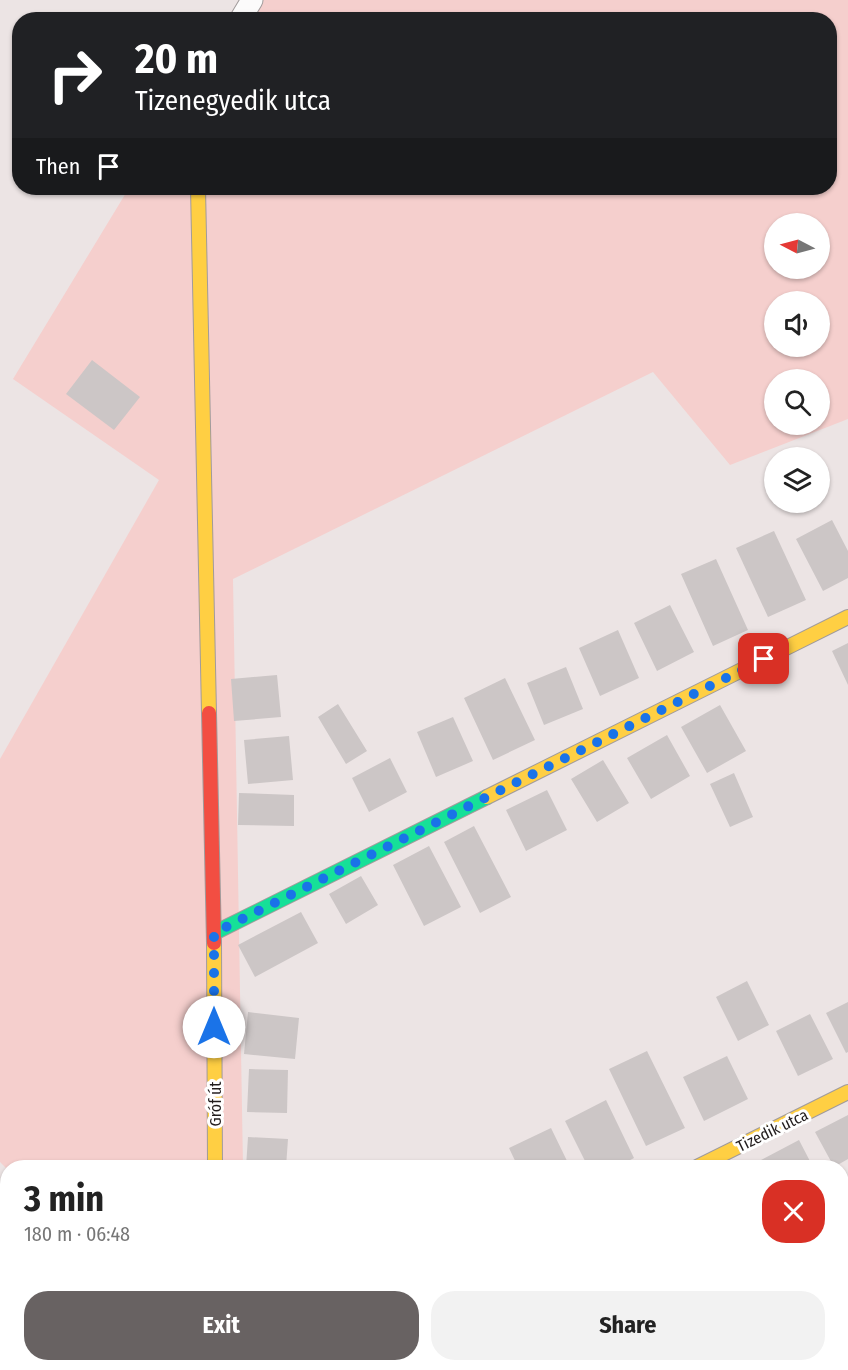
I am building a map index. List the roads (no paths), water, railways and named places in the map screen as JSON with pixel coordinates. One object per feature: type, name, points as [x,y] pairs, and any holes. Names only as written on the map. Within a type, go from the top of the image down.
[{"type":"street","name":"Gróf út","points":[[198,195],[214,933],[215,1160]]},
{"type":"street","points":[[214,933],[848,617]]},
{"type":"street","name":"Tizedik utca","points":[[711,1160],[848,1092]]}]
